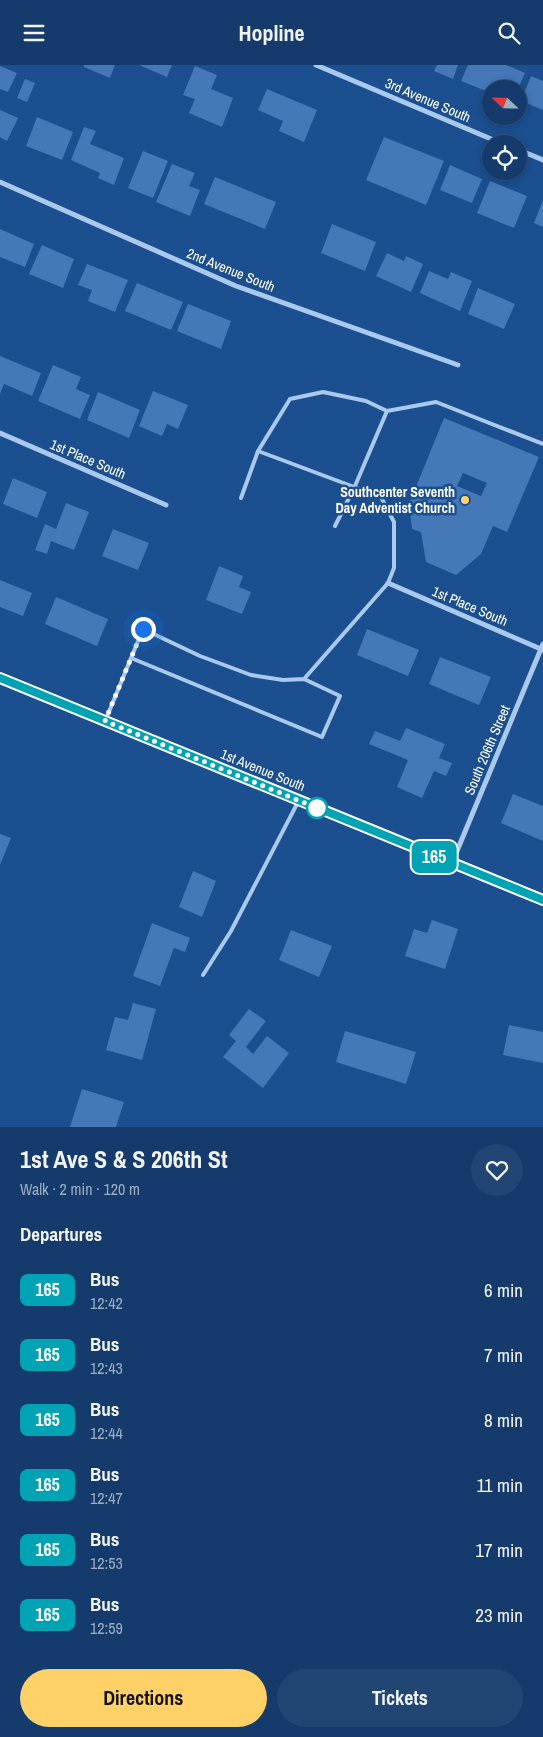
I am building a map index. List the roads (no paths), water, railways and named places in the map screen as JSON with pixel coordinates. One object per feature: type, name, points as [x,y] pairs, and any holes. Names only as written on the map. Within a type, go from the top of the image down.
[{"type":"main road","name":"1st Avenue South","points":[[0,678],[543,900]]},
{"type":"street","name":"3rd Avenue South","points":[[316,65],[482,135]]},
{"type":"street","points":[[527,154],[543,161]]},
{"type":"street","name":"2nd Avenue South","points":[[0,182],[236,286],[458,365]]},
{"type":"street","name":"1st Place South","points":[[0,433],[166,505]]},
{"type":"street","name":"1st Place South","points":[[388,583],[542,648]]},
{"type":"street","name":"South 206th Street","points":[[452,864],[542,648]]},
{"type":"lane","points":[[241,499],[258,451],[290,399],[323,392],[366,401],[387,411],[436,402],[543,443]]},
{"type":"lane","points":[[335,526],[355,487],[387,411]]},
{"type":"lane","points":[[258,451],[381,497],[394,521],[394,567],[388,583],[304,679]]},
{"type":"lane","points":[[105,721],[131,657],[143,629],[200,657],[251,675],[283,681],[304,679],[340,696],[322,737],[131,657]]},
{"type":"lane","points":[[202,975],[231,931],[299,801]]},
{"type":"place","name":"Southcenter Seventh Day Adventist Church","points":[[465,500]]}]
